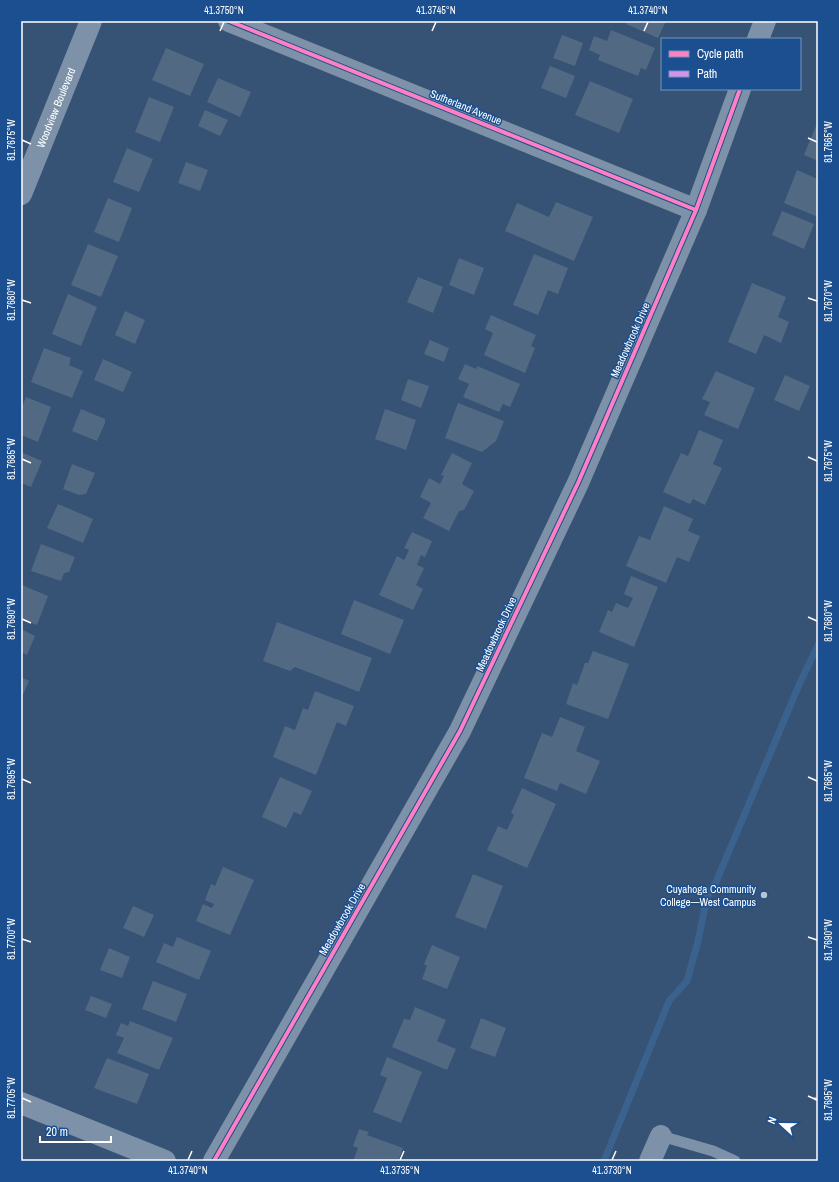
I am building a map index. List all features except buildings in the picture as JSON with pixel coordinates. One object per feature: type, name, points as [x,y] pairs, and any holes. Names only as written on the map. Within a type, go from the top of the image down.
[{"type":"street","name":"Woodview Boulevard","points":[[21,194],[91,21]]},
{"type":"street","name":"Sutherland Avenue","points":[[229,21],[696,210]]},
{"type":"street","points":[[758,38],[765,21]]},
{"type":"street","name":"Meadowbrook Drive","points":[[214,1161],[460,731],[578,483],[696,210],[740,90]]},
{"type":"street","points":[[21,1103],[165,1161]]},
{"type":"street","points":[[650,1161],[661,1136]]},
{"type":"lane","points":[[661,1136],[714,1151],[735,1161]]},
{"type":"waterway","points":[[604,1161],[669,1001],[687,981],[698,941],[707,897],[716,882],[799,685],[818,645]]},
{"type":"marked path","points":[[814,1098],[818,1100]]},
{"type":"cycle path","points":[[229,21],[696,210]]},
{"type":"cycle path","points":[[214,1161],[460,731],[578,483],[696,210],[740,90]]},
{"type":"place","name":"Cuyahoga Community College—West Campus","points":[[764,895]]}]
